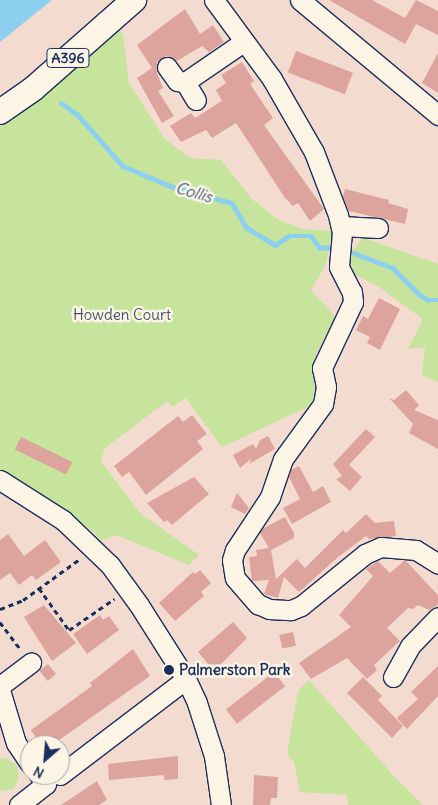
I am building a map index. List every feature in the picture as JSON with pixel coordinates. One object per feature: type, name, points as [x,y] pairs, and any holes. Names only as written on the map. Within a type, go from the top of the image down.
[{"type":"main road","name":"A396","points":[[0,112],[33,89],[134,0]]},
{"type":"street","points":[[214,0],[242,43],[272,79],[305,135],[341,226],[339,267],[352,292],[353,302],[322,368],[326,387],[324,404],[283,459],[270,498],[234,550],[232,560],[236,578],[258,604],[268,609],[291,610],[301,606],[365,554],[381,547],[416,550],[438,564]]},
{"type":"street","points":[[300,0],[438,115]]},
{"type":"street","points":[[167,67],[177,82],[185,82],[242,43]]},
{"type":"street","points":[[185,82],[196,100]]},
{"type":"street","points":[[341,226],[378,228]]},
{"type":"street","points":[[0,480],[63,520],[93,548],[127,589],[186,679],[206,725],[220,798]]},
{"type":"street","points":[[393,677],[410,646],[438,617]]},
{"type":"street","points":[[20,749],[16,743],[0,688],[31,663]]},
{"type":"street","points":[[70,766],[86,757],[186,679]]},
{"type":"street","points":[[19,805],[42,785]]},
{"type":"path","points":[[0,608],[22,600],[93,548]]},
{"type":"path","points":[[38,588],[69,630],[127,589]]},
{"type":"path","points":[[0,622],[31,663]]},
{"type":"green space","name":"Howden Court","points":[[117,24],[123,35],[129,83],[165,139],[190,158],[221,160],[252,199],[279,220],[302,229],[334,231],[325,266],[311,290],[335,317],[315,356],[312,372],[316,394],[310,406],[222,447],[186,398],[172,407],[167,401],[105,448],[101,461],[141,514],[199,555],[189,565],[116,535],[101,541],[94,532],[30,486],[0,472],[0,124]]},
{"type":"green space","points":[[364,238],[438,264],[438,382],[422,375],[425,347],[408,349],[423,319],[379,287],[354,274],[349,254]]},
{"type":"green space","points":[[309,680],[393,775],[423,805],[348,805],[347,795],[300,792],[294,762],[287,754],[298,691]]},
{"type":"green space","points":[[5,758],[17,765],[19,779],[13,789],[0,791],[0,759]]},
{"type":"water","points":[[0,0],[52,0],[0,42]]},
{"type":"building","points":[[329,0],[372,0],[405,18],[416,0],[438,11],[438,35],[416,24],[405,44]]},
{"type":"building","points":[[185,9],[200,34],[213,25],[224,42],[209,52],[202,46],[177,61],[166,56],[157,62],[157,73],[163,88],[158,91],[174,116],[162,123],[137,78],[152,68],[137,45]]},
{"type":"building","points":[[296,51],[353,73],[345,94],[288,72]]},
{"type":"building","points":[[438,53],[438,93],[422,83]]},
{"type":"building","points":[[242,62],[254,81],[250,84],[273,118],[264,125],[324,209],[310,221],[298,203],[293,206],[285,198],[236,123],[212,138],[206,130],[181,142],[170,126],[191,113],[195,118],[222,101],[216,90],[226,83],[221,75]]},
{"type":"building","points":[[345,189],[389,200],[388,203],[408,209],[405,224],[349,211],[343,197]]},
{"type":"building","points":[[379,298],[400,309],[380,350],[367,343],[370,337],[356,330],[363,316],[368,319]]},
{"type":"building","points":[[406,390],[419,405],[414,410],[438,420],[438,449],[409,433],[413,424],[389,398],[394,400]]},
{"type":"building","points":[[192,415],[207,434],[197,441],[203,449],[146,495],[129,472],[122,477],[114,466],[178,416],[183,422]]},
{"type":"building","points":[[366,429],[375,437],[349,465],[362,477],[350,491],[336,479],[342,476],[333,464]]},
{"type":"building","points":[[268,436],[275,449],[249,464],[252,458],[240,468],[233,455],[253,444],[256,449],[260,440]]},
{"type":"building","points":[[21,437],[72,462],[66,475],[15,450]]},
{"type":"building","points":[[299,466],[313,492],[323,486],[331,502],[292,524],[283,508],[300,499],[289,477],[291,470]]},
{"type":"building","points":[[194,477],[209,494],[172,525],[167,520],[164,522],[147,503]]},
{"type":"building","points":[[237,493],[249,508],[245,514],[231,507]]},
{"type":"building","points":[[366,514],[375,523],[394,521],[396,536],[369,539],[366,536],[337,558],[299,592],[284,577],[278,598],[264,594],[269,580],[252,581],[249,557],[257,556],[256,550],[269,548],[260,533],[262,529],[285,517],[294,533],[294,538],[271,550],[276,579],[297,559],[305,568],[343,530],[346,533]]},
{"type":"building","points":[[8,534],[24,556],[45,540],[61,562],[36,580],[32,575],[19,585],[10,573],[0,580],[0,540]]},
{"type":"building","points":[[405,560],[438,595],[438,605],[429,610],[418,605],[413,609],[408,608],[387,628],[400,641],[374,665],[377,670],[367,679],[347,658],[311,679],[299,663],[351,627],[339,615],[373,576],[366,569],[378,561],[390,573]]},
{"type":"building","points":[[200,570],[211,583],[201,592],[204,596],[175,621],[159,603],[193,572],[195,574]]},
{"type":"building","points":[[44,605],[76,643],[52,661],[24,617]]},
{"type":"building","points":[[100,615],[103,620],[109,616],[119,630],[87,654],[73,634]]},
{"type":"building","points":[[233,622],[247,638],[217,668],[213,663],[210,666],[198,652]]},
{"type":"building","points":[[293,632],[296,646],[282,649],[279,635]]},
{"type":"building","points":[[133,649],[150,676],[66,735],[34,735],[31,730],[92,686],[90,683]]},
{"type":"building","points":[[48,664],[56,674],[48,681],[39,671]]},
{"type":"building","points":[[438,666],[438,696],[407,729],[397,718],[418,699],[411,692]]},
{"type":"building","points":[[274,672],[285,686],[237,724],[226,710]]},
{"type":"building","points":[[363,677],[382,696],[378,700],[403,726],[392,738],[347,693]]},
{"type":"building","points":[[178,756],[178,779],[164,780],[164,775],[109,780],[108,764]]},
{"type":"building","points":[[254,775],[278,777],[277,798],[271,798],[270,805],[253,805]]},
{"type":"building","points":[[97,781],[107,800],[99,805],[61,805]]},
{"type":"waterway","name":"Collis","points":[[61,103],[78,115],[123,166],[173,187],[232,203],[247,228],[275,245],[289,236],[311,236],[319,247],[328,248]]},
{"type":"waterway","name":"Collis","points":[[354,253],[393,268],[420,295],[428,300],[438,300]]},
{"type":"place","name":"Palmerston Park","points":[[169,670]]}]
